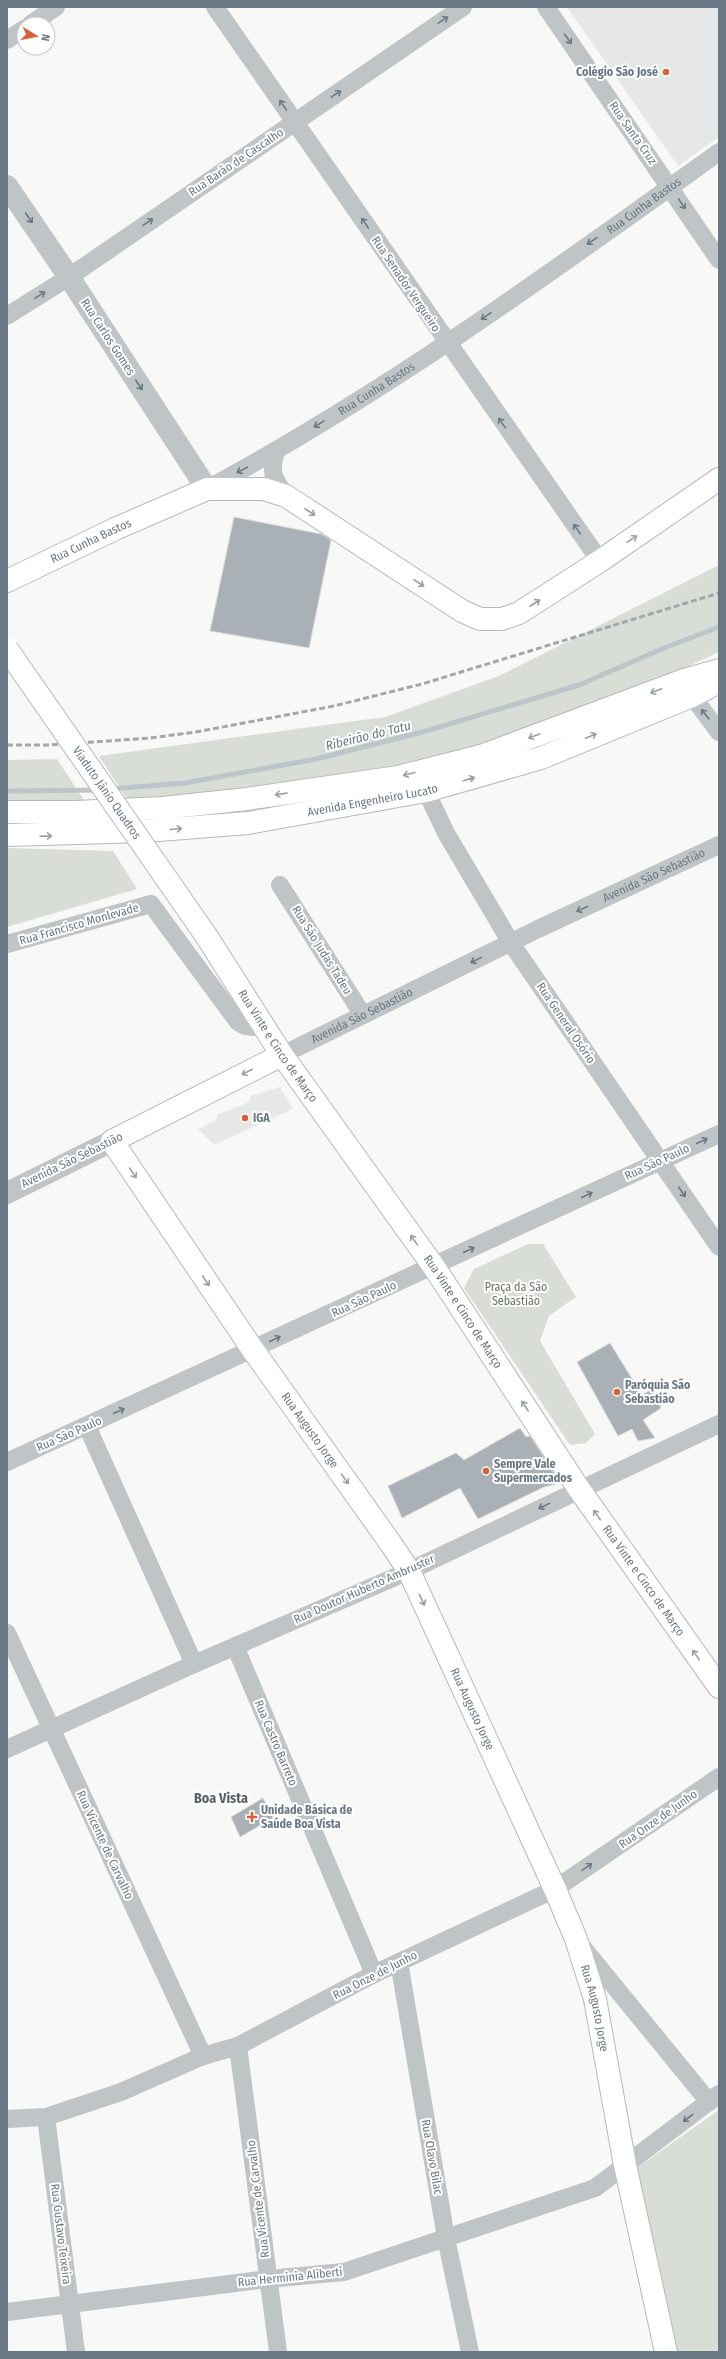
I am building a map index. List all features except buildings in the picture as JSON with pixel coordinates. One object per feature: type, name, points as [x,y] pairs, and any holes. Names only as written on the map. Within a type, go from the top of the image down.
[{"type":"main road","points":[[207,489],[264,488],[286,496],[462,611],[480,619],[502,619],[519,613],[600,561],[719,479]]},
{"type":"main road","name":"Rua Cunha Bastos","points":[[7,581],[115,529],[207,489]]},
{"type":"main road","name":"Viaduto Jânio Quadros","points":[[7,649],[206,937]]},
{"type":"main road","name":"Avenida Engenheiro Lucato","points":[[7,835],[146,832],[248,823],[426,791],[541,758],[688,688],[719,670]]},
{"type":"main road","name":"Avenida Engenheiro Lucato","points":[[7,812],[76,812],[163,808],[247,799],[398,777],[481,756],[688,688],[719,682]]},
{"type":"main road","points":[[426,791],[430,783],[438,774],[481,756]]},
{"type":"main road","name":"Rua Vinte e Cinco de Março","points":[[206,937],[282,1055],[434,1267],[579,1489],[719,1686]]},
{"type":"main road","name":"Avenida São Sebastião","points":[[112,1141],[282,1055]]},
{"type":"main road","name":"Rua Augusto Jorge","points":[[112,1141],[253,1350],[391,1544],[408,1571],[555,1889],[576,1939],[595,1999],[625,2165],[666,2352]]},
{"type":"street","points":[[43,16],[56,7]]},
{"type":"street","name":"Rua Senador Vergueiro","points":[[215,7],[446,343],[600,561]]},
{"type":"street","name":"Rua Barão de Cascalho","points":[[7,316],[69,277],[463,7]]},
{"type":"street","name":"Rua Santa Cruz","points":[[546,7],[719,260]]},
{"type":"street","points":[[7,40],[16,34]]},
{"type":"street","name":"Rua Cunha Bastos","points":[[207,489],[276,452],[446,343],[719,152]]},
{"type":"street","name":"Rua Carlos Gomes","points":[[7,186],[69,277],[207,489]]},
{"type":"street","points":[[276,452],[271,466],[274,479],[286,496]]},
{"type":"street","points":[[688,688],[719,732]]},
{"type":"street","name":"Rua General Osório","points":[[426,791],[446,833],[511,943],[719,1246]]},
{"type":"street","name":"Avenida São Sebastião","points":[[282,1055],[511,943],[719,845]]},
{"type":"street","name":"Rua São Judas Tadeu","points":[[280,885],[363,1015]]},
{"type":"street","name":"Rua Francisco Monlevade","points":[[7,944],[151,904],[238,1022],[245,1026],[265,1028]]},
{"type":"street","name":"Rua São Paulo","points":[[7,1462],[434,1267],[660,1160],[719,1134]]},
{"type":"street","name":"Avenida São Sebastião","points":[[7,1193],[112,1141]]},
{"type":"street","name":"Rua Doutor Huberto Ambruster","points":[[7,1749],[194,1664],[408,1571],[719,1424]]},
{"type":"street","points":[[87,1426],[194,1664]]},
{"type":"street","name":"Rua Vicente de Carvalho","points":[[7,1633],[203,2056]]},
{"type":"street","name":"Rua Castro Barreto","points":[[235,1646],[374,1974]]},
{"type":"street","name":"Rua Onze de Junho","points":[[7,2119],[46,2117],[121,2092],[203,2056],[238,2046],[374,1974],[555,1889],[719,1777]]},
{"type":"street","points":[[576,1939],[714,2098]]},
{"type":"street","name":"Rua Olavo Bilac","points":[[399,1962],[446,2238],[470,2352]]},
{"type":"street","name":"Rua Vicente de Carvalho","points":[[238,2046],[278,2352]]},
{"type":"street","name":"Rua Herminia Aliberti","points":[[7,2312],[268,2279],[344,2272],[595,2188],[714,2098]]},
{"type":"street","name":"Rua Gustavo Teixeira","points":[[46,2117],[76,2352]]},
{"type":"shaded area","name":"Colégio São José","points":[[567,7],[719,7],[719,137],[678,166]]},
{"type":"shaded area","name":"IGA","points":[[280,1087],[293,1109],[214,1145],[198,1129],[217,1120],[217,1115],[249,1102],[251,1096]]},
{"type":"green space","points":[[719,565],[719,652],[623,695],[524,733],[458,752],[376,770],[294,782],[128,801],[99,756],[385,717],[499,676]]},
{"type":"green space","points":[[57,759],[87,805],[7,805],[7,760]]},
{"type":"green space","points":[[7,848],[113,851],[137,889],[7,927]]},
{"type":"green space","name":"Praça da São Sebastião","points":[[528,1244],[543,1244],[576,1297],[549,1316],[540,1341],[595,1434],[586,1443],[570,1445],[464,1288],[474,1269]]},
{"type":"green space","points":[[719,2110],[719,2352],[668,2352],[631,2185],[638,2167]]},
{"type":"waterway","name":"Ribeirão do Tatu","points":[[110,789],[185,783],[316,759],[426,731],[579,685],[664,648],[719,627]]},
{"type":"waterway","name":"Ribeirão do Tatu","points":[[7,791],[99,790]]},
{"type":"railway","points":[[7,745],[50,745],[150,738],[196,732],[334,706],[422,684],[719,593]]},
{"type":"place","name":"Colégio São José","points":[[666,72]]},
{"type":"place","name":"IGA","points":[[245,1118]]},
{"type":"place","name":"Paróquia São Sebastião","points":[[617,1392]]},
{"type":"place","name":"Sempre Vale Supermercados","points":[[486,1471]]},
{"type":"place","name":"Unidade Básica de Saúde Boa Vista","points":[[252,1817]]},
{"type":"district","name":"Boa Vista","points":[[221,1798]]}]
